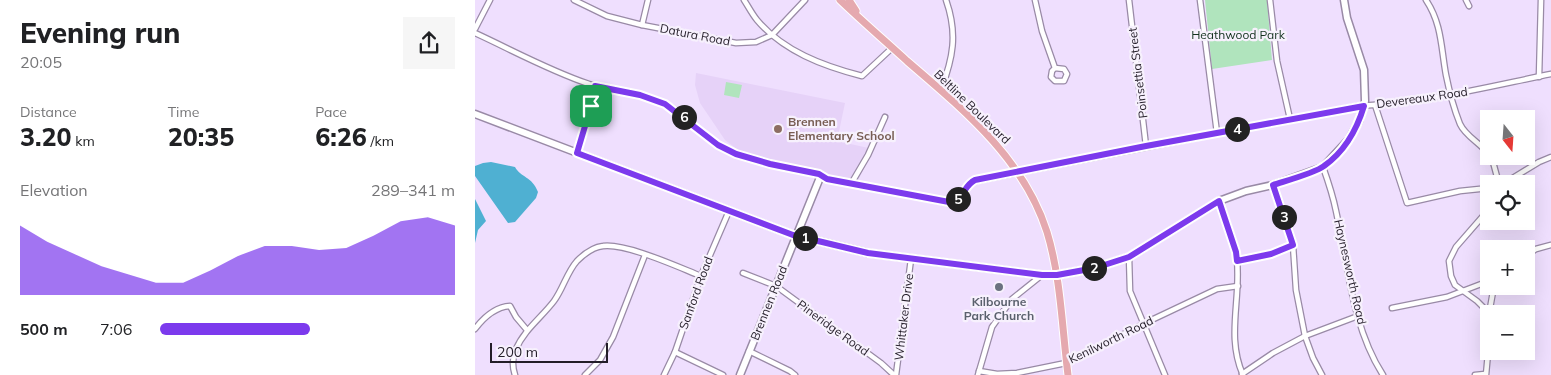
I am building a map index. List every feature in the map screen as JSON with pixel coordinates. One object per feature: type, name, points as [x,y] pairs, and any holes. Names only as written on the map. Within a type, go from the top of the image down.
[{"type":"main road","name":"Beltline Boulevard","points":[[840,0],[941,90],[992,140],[1018,172],[1032,196],[1052,250],[1057,275],[1068,375]]},
{"type":"main road","points":[[849,0],[861,20]]},
{"type":"street","points":[[475,31],[490,0]]},
{"type":"street","name":"Datura Road","points":[[575,0],[607,16],[736,44],[756,42],[772,35],[805,0]]},
{"type":"street","points":[[642,25],[648,0]]},
{"type":"street","points":[[744,0],[757,20],[772,35],[794,52],[861,76],[892,48]]},
{"type":"street","points":[[941,90],[951,62],[953,34],[946,0]]},
{"type":"street","points":[[1043,0],[1035,0],[1042,31],[1055,68]]},
{"type":"street","name":"Poinsettia Street","points":[[1129,0],[1146,146]]},
{"type":"street","points":[[1201,0],[1217,133]]},
{"type":"street","points":[[1270,0],[1277,61],[1291,119]]},
{"type":"street","points":[[475,114],[796,236],[850,249],[911,259],[1042,275],[1057,275],[1095,268],[1129,257],[1219,201],[1246,191],[1273,185],[1323,167],[1349,139],[1355,130],[1364,106],[1364,70],[1347,18],[1344,0]]},
{"type":"street","points":[[1426,0],[1436,19],[1442,42],[1446,76],[1461,125],[1480,144]]},
{"type":"street","points":[[1466,0],[1469,6]]},
{"type":"street","points":[[1539,77],[1541,0]]},
{"type":"street","name":"Devereaux Road","points":[[475,31],[569,77],[595,86],[640,95],[665,104],[718,145],[736,154],[770,164],[821,175],[827,179],[949,202],[959,199],[968,185],[973,182],[1018,172],[1291,119],[1364,106],[1451,95],[1551,74]]},
{"type":"street","points":[[577,153],[595,86]]},
{"type":"street","points":[[1375,106],[1407,203],[1461,191],[1480,189]]},
{"type":"street","points":[[851,184],[868,155],[885,117]]},
{"type":"street","points":[[1518,175],[1551,157]]},
{"type":"street","name":"Haynesworth Road","points":[[1323,167],[1336,208],[1358,316],[1373,360],[1383,375]]},
{"type":"street","name":"Brennen Road","points":[[740,375],[821,175]]},
{"type":"street","points":[[1273,185],[1293,245],[1296,290],[1305,336],[1322,375]]},
{"type":"street","points":[[1219,201],[1236,252],[1237,286],[1234,345],[1242,374],[1273,353],[1305,336],[1358,316]]},
{"type":"street","name":"Sanford Road","points":[[664,375],[675,352],[701,276],[729,211]]},
{"type":"street","points":[[1480,220],[1456,248],[1449,260],[1451,276],[1455,285],[1481,305]]},
{"type":"street","points":[[1237,261],[1271,254],[1293,245]]},
{"type":"street","points":[[1535,250],[1551,245]]},
{"type":"street","points":[[515,375],[513,356],[527,330],[555,299],[576,262],[588,251],[603,246],[616,246],[701,276]]},
{"type":"street","points":[[585,375],[600,360],[613,338],[645,255]]},
{"type":"street","points":[[1129,257],[1130,291],[1165,375]]},
{"type":"street","name":"Whittaker Drive","points":[[895,375],[911,259]]},
{"type":"street","name":"Pineridge Road","points":[[743,273],[776,286],[895,375]]},
{"type":"street","points":[[979,373],[992,327],[1012,299],[1042,275]]},
{"type":"street","points":[[1392,308],[1447,297],[1480,284]]},
{"type":"street","name":"Kenilworth Road","points":[[979,373],[1017,373],[1066,363],[1217,289],[1237,286]]},
{"type":"street","points":[[475,329],[481,320],[492,311],[504,306],[510,306],[527,330]]},
{"type":"street","points":[[749,351],[795,375]]},
{"type":"street","points":[[675,352],[723,375]]},
{"type":"street","points":[[1475,375],[1485,374],[1487,360]]},
{"type":"shaded area","name":"Brennen Elementary School","points":[[696,73],[845,103],[837,141],[873,149],[857,183],[829,177],[820,171],[749,156],[738,150],[725,140],[700,103],[695,85]]},
{"type":"green space","name":"Heathwood Park","points":[[1205,0],[1267,0],[1272,60],[1212,69]]},
{"type":"green space","points":[[726,82],[742,85],[739,98],[724,95]]},
{"type":"water","points":[[491,162],[515,167],[517,171],[533,183],[538,192],[536,198],[515,222],[508,223],[475,176],[475,166]]},
{"type":"water","points":[[475,199],[486,221],[478,230],[475,243]]},
{"type":"place","name":"Brennen Elementary School","points":[[778,129]]},
{"type":"place","name":"Kilbourne Park Church","points":[[999,287]]},
{"type":"route","points":[[595,86],[640,95],[658,100],[674,109],[718,145],[746,158],[819,174],[827,179],[953,202],[959,199],[968,185],[975,180],[1364,106],[1355,130],[1349,139],[1323,167],[1273,185],[1293,245],[1271,254],[1237,261],[1236,252],[1219,201],[1129,257],[1095,268],[1057,275],[1042,275],[868,253],[793,235],[577,153],[591,106],[595,86]]}]
